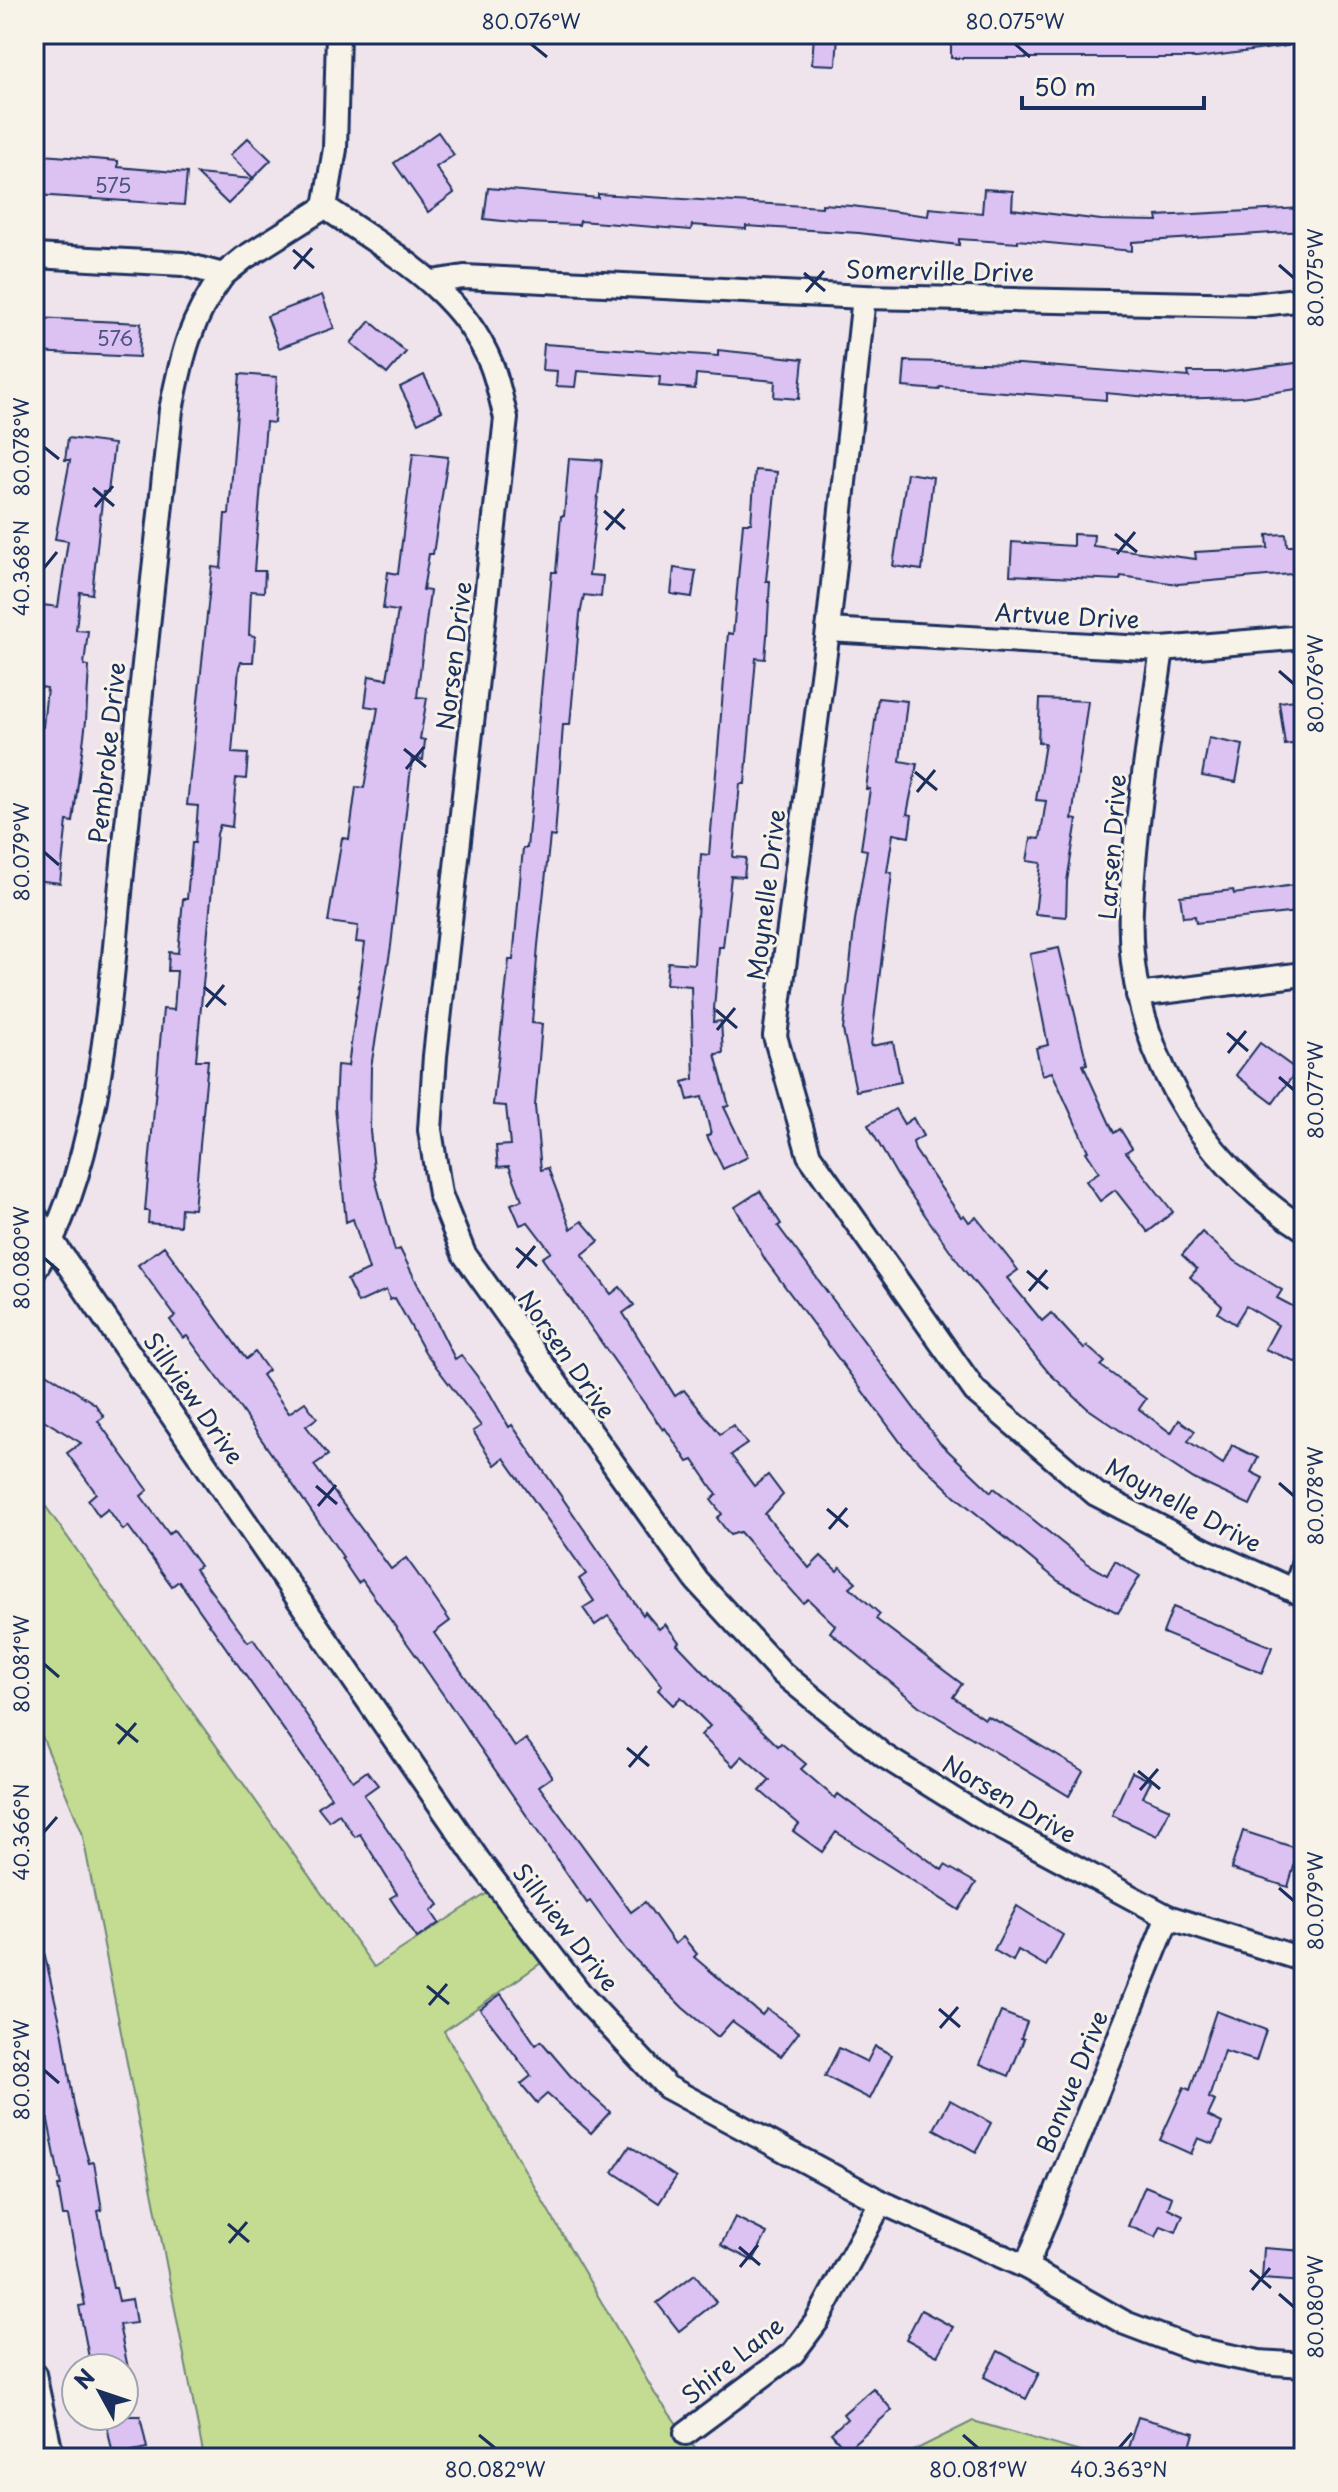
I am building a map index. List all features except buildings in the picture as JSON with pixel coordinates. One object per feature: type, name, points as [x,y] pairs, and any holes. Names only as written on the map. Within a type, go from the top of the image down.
[{"type":"street","points":[[34,256],[183,264],[223,275],[244,258],[325,207],[335,149],[338,34]]},
{"type":"street","name":"Norsen Drive","points":[[325,207],[432,282],[468,321],[491,364],[506,418],[435,1056],[430,1130],[440,1194],[464,1254],[607,1460],[697,1581],[782,1673],[884,1756],[980,1816],[1168,1917],[1304,1960]]},
{"type":"street","name":"Pembroke Drive","points":[[34,1271],[53,1242],[77,1169],[103,1053],[171,410],[187,337],[201,305],[223,275]]},
{"type":"street","name":"Somerville Drive","points":[[432,282],[464,277],[864,297],[1254,305],[1304,299]]},
{"type":"street","name":"Moynelle Drive","points":[[864,297],[828,630],[775,1036],[809,1155],[975,1391],[1096,1494],[1300,1593]]},
{"type":"street","name":"Artvue Drive","points":[[828,630],[1162,649],[1304,637]]},
{"type":"street","name":"Larsen Drive","points":[[1162,649],[1131,910],[1138,995],[1158,1058],[1190,1122],[1228,1166],[1278,1213],[1304,1229]]},
{"type":"street","points":[[1138,995],[1304,974]]},
{"type":"street","name":"Sillview Drive","points":[[34,1215],[478,1860],[583,1997],[667,2087],[881,2202],[1026,2267],[1125,2323],[1191,2348],[1259,2362],[1304,2365]]},
{"type":"street","points":[[1300,1593],[1304,1562]]},
{"type":"street","name":"Bonvue Drive","points":[[1026,2267],[1168,1917]]},
{"type":"street","name":"Shire Lane","points":[[686,2433],[793,2353],[817,2321],[881,2202]]},
{"type":"street","points":[[34,2374],[52,2458]]},
{"type":"green space","points":[[34,1490],[374,1967],[489,1892],[541,1963],[444,2031],[655,2394],[702,2458],[204,2458],[82,1832],[34,1717]]},
{"type":"green space","points":[[973,2421],[1101,2458],[899,2458]]}]
